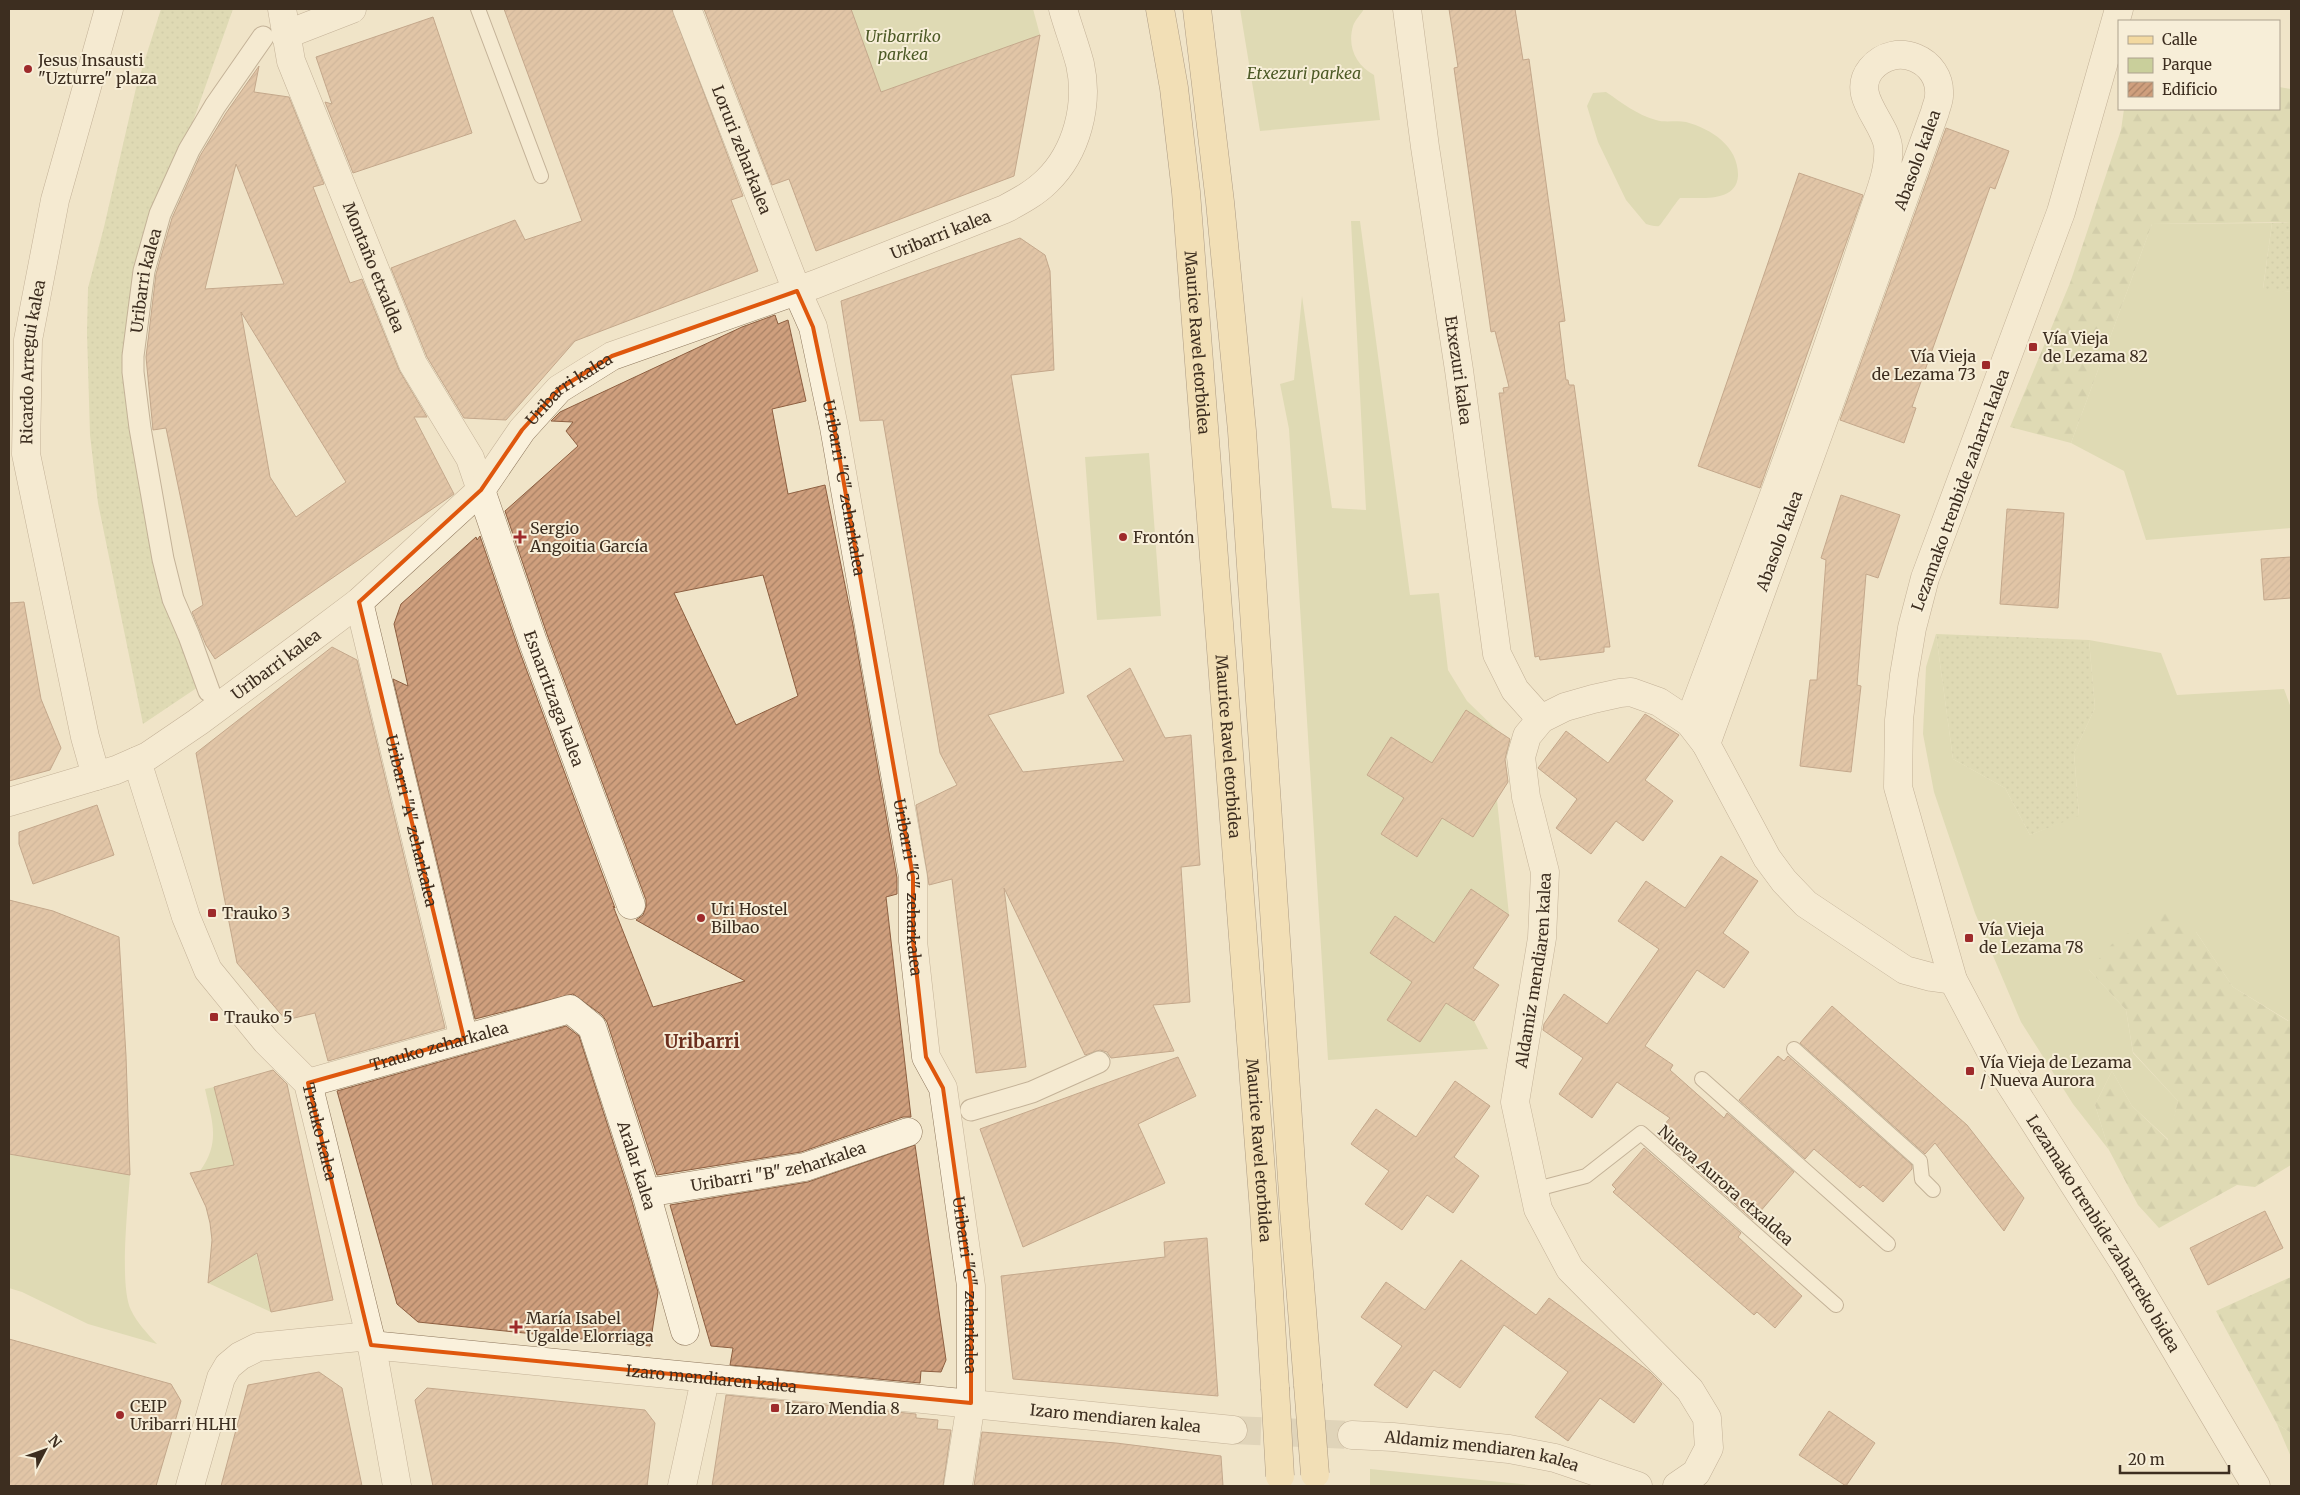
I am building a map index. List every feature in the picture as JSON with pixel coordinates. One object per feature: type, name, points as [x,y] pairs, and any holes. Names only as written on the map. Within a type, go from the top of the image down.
[{"type":"main road","name":"Maurice Ravel etorbidea","points":[[1160,9],[1174,88],[1186,192],[1264,1211],[1281,1481]]},
{"type":"main road","name":"Maurice Ravel etorbidea","points":[[1197,9],[1220,202],[1242,431],[1293,1200],[1316,1480]]},
{"type":"street","name":"Ricardo Arregui kalea","points":[[96,776],[85,737],[26,454],[18,337],[109,9]]},
{"type":"street","name":"Montaño etxaldea","points":[[282,9],[274,36],[291,61],[413,364],[470,458],[481,490]]},
{"type":"street","points":[[274,36],[352,9]]},
{"type":"street","name":"Loruri zeharkalea","points":[[688,9],[797,291]]},
{"type":"street","name":"Uribarri kalea","points":[[9,802],[96,776],[137,761],[198,722],[359,602],[481,490],[522,430],[560,389],[612,356],[797,291],[1006,209],[1032,194],[1062,164],[1074,140],[1082,108],[1080,65],[1063,9]]},
{"type":"street","name":"Etxezuri kalea","points":[[1408,9],[1425,147],[1459,370],[1497,654],[1515,690],[1541,719]]},
{"type":"street","name":"Lezamako trenbide zaharra kalea","points":[[1953,980],[1898,788],[1898,720],[1912,628],[1925,578],[2061,212],[2119,9]]},
{"type":"street","name":"Uribarri kalea","points":[[209,692],[189,636],[173,599],[163,559],[140,428],[133,372],[133,356],[144,270],[160,214],[189,150],[215,106],[274,36]]},
{"type":"street","name":"Abasolo kalea","points":[[1688,722],[1801,424],[1881,190],[1888,148],[1882,128],[1863,93],[1864,82],[1869,72],[1883,59],[1895,54],[1910,55],[1930,67],[1939,95],[1935,112],[1706,744]]},
{"type":"street","name":"Uribarri \"C\" zeharkalea","points":[[797,291],[813,327],[834,427],[913,877],[913,941],[926,1057],[943,1088],[971,1286],[970,1403],[958,1486]]},
{"type":"street","name":"Esnarritzaga kalea","points":[[481,490],[533,642],[632,905]]},
{"type":"street","name":"Uribarri \"A\" zeharkalea","points":[[359,602],[464,1039]]},
{"type":"street","name":"Aldamiz mendiaren kalea","points":[[1677,1486],[1696,1473],[1709,1448],[1707,1418],[1690,1390],[1570,1269],[1538,1209],[1515,1102],[1542,938],[1545,872],[1526,797],[1521,757],[1527,736],[1541,719],[1574,704],[1632,692],[1659,702],[1688,722],[1706,744],[1767,858],[1784,881],[1806,904],[1905,970],[1953,980]]},
{"type":"street","name":"Trauko kalea","points":[[137,761],[186,917],[208,970],[266,1041],[308,1083],[371,1341],[397,1486]]},
{"type":"street","name":"Lezamako trenbide zaharreko bidea","points":[[1953,980],[1998,1065],[2126,1266],[2256,1486]]},
{"type":"street","name":"Trauko zeharkalea","points":[[308,1083],[570,1010]]},
{"type":"street","name":"Aralar kalea","points":[[570,1010],[592,1027],[646,1193],[685,1331]]},
{"type":"street","points":[[971,1110],[1032,1092],[1099,1062]]},
{"type":"street","name":"Uribarri \"B\" zeharkalea","points":[[646,1193],[805,1167],[908,1132]]},
{"type":"street","name":"Izaro mendiaren kalea","points":[[190,1486],[221,1378],[228,1366],[240,1356],[258,1347],[371,1341],[705,1380],[970,1403],[1232,1430]]},
{"type":"street","points":[[682,1486],[705,1380]]},
{"type":"street","name":"Aldamiz mendiaren kalea","points":[[1352,1435],[1393,1437],[1509,1449],[1555,1458],[1638,1486]]},
{"type":"lane","points":[[478,9],[541,176]]},
{"type":"lane","points":[[1794,1049],[1920,1161],[1922,1179],[1933,1190]]},
{"type":"lane","points":[[1702,1079],[1888,1244]]},
{"type":"lane","name":"Nueva Aurora etxaldea","points":[[1533,1190],[1586,1176],[1641,1133],[1836,1305]]},
{"type":"highlighted area","points":[[797,291],[813,327],[834,427],[913,877],[913,941],[926,1057],[943,1088],[971,1286],[971,1403],[371,1345],[308,1083],[464,1039],[359,602],[481,490],[522,430],[559,389],[612,356]]},
{"type":"green space","points":[[161,9],[233,9],[160,214],[133,372],[201,685],[143,724],[98,503],[90,435],[87,333],[88,288],[136,88]]},
{"type":"green space","name":"Uribarriko parkea","points":[[851,9],[1033,9],[1040,35],[881,92]]},
{"type":"green space","name":"Etxezuri parkea","points":[[1240,9],[1364,9],[1353,26],[1351,34],[1352,48],[1354,55],[1362,66],[1374,75],[1380,120],[1260,131]]},
{"type":"green space","points":[[2280,87],[2291,89],[2291,222],[2152,224],[2071,443],[2010,427],[2070,283],[2121,130],[2124,110],[2280,110]]},
{"type":"green space","points":[[1606,92],[1649,118],[1686,122],[1705,129],[1714,135],[1729,148],[1734,156],[1738,176],[1736,185],[1723,195],[1715,197],[1680,198],[1659,226],[1646,224],[1626,200],[1598,142],[1587,106],[1593,93]]},
{"type":"green space","points":[[1351,221],[1360,221],[1410,595],[1439,593],[1448,670],[1467,701],[1500,733],[1466,710],[1432,763],[1391,737],[1367,775],[1404,798],[1381,834],[1416,857],[1442,817],[1473,837],[1497,800],[1509,915],[1471,889],[1434,943],[1395,916],[1370,953],[1412,982],[1387,1020],[1420,1042],[1446,1003],[1474,1021],[1488,1049],[1328,1060],[1289,429],[1280,384],[1294,380],[1302,296],[1332,508],[1366,510]]},
{"type":"green space","points":[[2291,222],[2291,292],[2263,289],[2272,223]]},
{"type":"green space","points":[[2272,223],[2263,288],[2291,292],[2291,528],[2146,540],[2124,471],[2071,443],[2152,224]]},
{"type":"green space","name":"Frontón","points":[[1149,453],[1161,616],[1097,620],[1085,457]]},
{"type":"green space","points":[[1936,634],[1953,759],[2005,788],[2030,835],[2079,815],[2074,753],[2095,708],[2089,640],[2161,653],[2177,695],[2284,689],[2291,708],[2291,1020],[2289,1021],[2233,987],[2196,932],[2089,970],[2126,1010],[2133,1053],[2178,1101],[2169,1140],[2132,1106],[2112,1071],[2095,1105],[2109,1150],[2073,1104],[2021,1022],[1975,913],[1934,792],[1923,734],[1926,667]]},
{"type":"green space","points":[[1936,634],[2089,640],[2095,708],[2074,753],[2079,816],[2030,835],[2005,788],[1953,759]]},
{"type":"green space","points":[[2162,911],[2196,932],[2233,987],[2288,1021],[2291,1020],[2291,1165],[2255,1187],[2237,1185],[2159,1228],[2138,1205],[2109,1150],[2095,1105],[2112,1071],[2132,1106],[2168,1140],[2178,1101],[2133,1052],[2126,1010],[2089,970],[2112,944]]},
{"type":"green space","points":[[214,1087],[271,1312],[208,1283],[226,1272],[200,1171],[207,1160],[213,1141],[212,1121],[205,1089]]},
{"type":"green space","points":[[9,1154],[130,1175],[125,1245],[127,1299],[131,1310],[142,1328],[157,1344],[88,1324],[22,1292],[9,1288]]},
{"type":"green space","points":[[2291,1277],[2291,1433],[2277,1424],[2216,1311]]},
{"type":"green space","points":[[2277,1424],[2291,1433],[2291,1457]]},
{"type":"green space","points":[[1370,1469],[1540,1486],[1370,1486]]},
{"type":"building","points":[[504,9],[672,9],[743,196],[731,200],[758,271],[575,341],[506,420],[464,418],[427,357],[391,268],[515,220],[525,240],[582,221]]},
{"type":"building","points":[[704,9],[851,9],[881,92],[1040,35],[1014,176],[816,251],[789,179],[772,185]]},
{"type":"building","points":[[1449,9],[1515,9],[1523,60],[1529,59],[1565,321],[1559,322],[1566,380],[1568,380],[1569,385],[1574,385],[1610,647],[1604,647],[1604,652],[1540,660],[1539,656],[1535,657],[1499,393],[1504,393],[1503,388],[1509,387],[1495,331],[1491,332],[1454,68],[1458,67]]},
{"type":"building","points":[[433,17],[472,133],[353,173],[325,102],[332,104],[316,57]]},
{"type":"building","points":[[259,66],[254,92],[289,97],[324,184],[313,187],[350,283],[362,279],[399,370],[427,417],[414,417],[454,494],[215,659],[206,645],[192,612],[203,605],[166,428],[153,430],[146,357],[156,274],[172,218],[200,156],[226,113]],"holes":[[[236,164],[269,246],[284,284],[205,289]],[[241,312],[346,482],[296,517],[270,477]]]},
{"type":"building","points":[[1946,128],[2009,151],[1995,189],[1990,187],[1912,407],[1916,408],[1904,443],[1840,420]]},
{"type":"building","points":[[1799,173],[1863,195],[1760,488],[1698,466]]},
{"type":"building","points":[[1020,238],[1045,255],[1050,271],[1054,370],[1011,375],[1064,693],[988,715],[1023,772],[1124,761],[1087,696],[1130,668],[1165,738],[1191,735],[1200,865],[1181,867],[1190,1002],[1153,1005],[1174,1051],[1111,1058],[1107,1052],[1100,1050],[1085,1055],[1004,888],[1026,1067],[976,1073],[952,879],[929,885],[916,805],[957,785],[940,753],[883,420],[860,421],[841,301]]},
{"type":"building","points":[[775,315],[778,324],[788,320],[806,401],[772,409],[788,494],[825,485],[853,625],[897,878],[897,894],[886,897],[911,1117],[903,1117],[801,1152],[657,1175],[607,1022],[602,1015],[573,994],[475,1019],[393,679],[408,686],[394,624],[401,604],[476,537],[477,540],[480,536],[518,647],[615,908],[613,906],[653,1007],[745,981],[636,920],[643,915],[646,900],[548,637],[505,511],[578,446],[566,431],[573,422],[551,421],[560,412],[742,327]],"holes":[[[763,575],[798,696],[736,725],[674,593]]]},
{"type":"building","points":[[1841,495],[1900,515],[1878,578],[1866,574],[1857,685],[1861,686],[1851,772],[1800,766],[1810,680],[1817,680],[1826,560],[1821,558]]},
{"type":"building","points":[[2007,509],[2064,513],[2058,608],[2000,604]]},
{"type":"building","points":[[2291,557],[2291,598],[2264,600],[2261,559]]},
{"type":"building","points":[[24,602],[41,699],[61,748],[50,770],[9,781],[9,603]]},
{"type":"building","points":[[332,647],[357,660],[445,1028],[328,1061],[315,1013],[286,1020],[237,963],[196,753]]},
{"type":"building","points":[[1466,710],[1510,739],[1505,759],[1508,782],[1473,837],[1442,818],[1417,857],[1381,834],[1404,798],[1367,775],[1391,737],[1432,763]]},
{"type":"building","points":[[1645,714],[1679,735],[1645,780],[1673,801],[1643,841],[1616,821],[1591,854],[1556,828],[1577,799],[1538,768],[1566,731],[1608,763]]},
{"type":"building","points":[[97,805],[114,855],[33,884],[19,844],[19,832]]},
{"type":"building","points":[[1721,856],[1758,881],[1723,933],[1749,952],[1724,988],[1697,970],[1645,1046],[1673,1065],[1670,1070],[1724,1118],[1727,1113],[1794,1172],[1753,1220],[1656,1134],[1670,1118],[1617,1082],[1592,1118],[1559,1094],[1583,1058],[1543,1030],[1544,1024],[1564,994],[1607,1024],[1659,949],[1618,921],[1646,881],[1685,908]]},
{"type":"building","points":[[1471,889],[1509,915],[1473,968],[1499,985],[1474,1021],[1446,1003],[1420,1042],[1387,1020],[1412,982],[1370,953],[1395,916],[1434,943]]},
{"type":"building","points":[[9,900],[53,911],[119,937],[130,1175],[9,1154]]},
{"type":"building","points":[[1832,1006],[1967,1125],[2024,1198],[2004,1231],[1935,1143],[1925,1154],[1800,1043]]},
{"type":"building","points":[[566,1026],[579,1036],[631,1198],[658,1292],[650,1346],[418,1322],[397,1304],[337,1091]]},
{"type":"building","points":[[1778,1056],[1784,1061],[1788,1056],[1912,1165],[1912,1169],[1883,1202],[1863,1185],[1860,1188],[1814,1149],[1805,1159],[1739,1100]]},
{"type":"building","points":[[1178,1057],[1196,1096],[1138,1124],[1165,1183],[1023,1247],[980,1129]]},
{"type":"building","points":[[273,1070],[287,1084],[333,1300],[271,1312],[257,1253],[208,1283],[212,1240],[210,1223],[206,1207],[190,1173],[234,1165],[214,1087]]},
{"type":"building","points":[[1455,1081],[1490,1106],[1454,1157],[1479,1176],[1453,1213],[1427,1195],[1402,1230],[1365,1204],[1389,1171],[1351,1144],[1376,1109],[1416,1137]]},
{"type":"building","points":[[915,1145],[946,1360],[941,1372],[921,1371],[920,1383],[730,1365],[733,1348],[711,1346],[670,1205],[808,1182]]},
{"type":"building","points":[[1644,1148],[1741,1233],[1738,1237],[1802,1296],[1775,1328],[1757,1312],[1754,1315],[1613,1192],[1616,1189],[1612,1185]]},
{"type":"building","points":[[2265,1211],[2283,1248],[2208,1285],[2190,1248]]},
{"type":"building","points":[[1207,1238],[1218,1396],[1013,1379],[1001,1276],[1165,1257],[1164,1242]]},
{"type":"building","points":[[1461,1260],[1536,1315],[1549,1298],[1650,1372],[1662,1384],[1634,1423],[1600,1398],[1568,1441],[1535,1417],[1568,1372],[1504,1325],[1460,1388],[1434,1370],[1407,1408],[1374,1385],[1402,1346],[1361,1317],[1386,1282],[1425,1310]]},
{"type":"building","name":"CEIP Uribarri HLHI","points":[[9,1339],[171,1384],[181,1401],[156,1486],[9,1486]]},
{"type":"building","points":[[319,1372],[342,1388],[362,1486],[221,1486],[248,1385]]},
{"type":"building","points":[[427,1388],[645,1410],[655,1423],[647,1486],[433,1486],[415,1400]]},
{"type":"building","points":[[726,1395],[916,1414],[916,1418],[938,1420],[937,1429],[951,1430],[943,1486],[712,1486]]},
{"type":"building","points":[[1829,1411],[1875,1443],[1846,1486],[1799,1455]]},
{"type":"building","points":[[982,1432],[1116,1443],[1221,1456],[1223,1486],[974,1486]]},
{"type":"tunnel","points":[[1233,1430],[1352,1435]]},
{"type":"place","name":"Jesus Insausti \"Uzturre\" plaza","points":[[28,69]]},
{"type":"place","name":"Vía Vieja de Lezama 82","points":[[2033,347]]},
{"type":"place","name":"Vía Vieja de Lezama 73","points":[[1986,365]]},
{"type":"place","name":"Sergio Angoitia García","points":[[520,537]]},
{"type":"place","name":"Frontón","points":[[1123,537]]},
{"type":"place","name":"Trauko 3","points":[[212,913]]},
{"type":"place","name":"Uri Hostel Bilbao","points":[[701,918]]},
{"type":"place","name":"Vía Vieja de Lezama 78","points":[[1969,938]]},
{"type":"place","name":"Trauko 5","points":[[214,1017]]},
{"type":"place","name":"Vía Vieja de Lezama / Nueva Aurora","points":[[1970,1071]]},
{"type":"place","name":"María Isabel Ugalde Elorriaga","points":[[516,1327]]},
{"type":"place","name":"Izaro Mendia 8","points":[[775,1408]]},
{"type":"place","name":"CEIP Uribarri HLHI","points":[[120,1415]]},
{"type":"district","name":"Uribarri","points":[[702,1041]]}]
